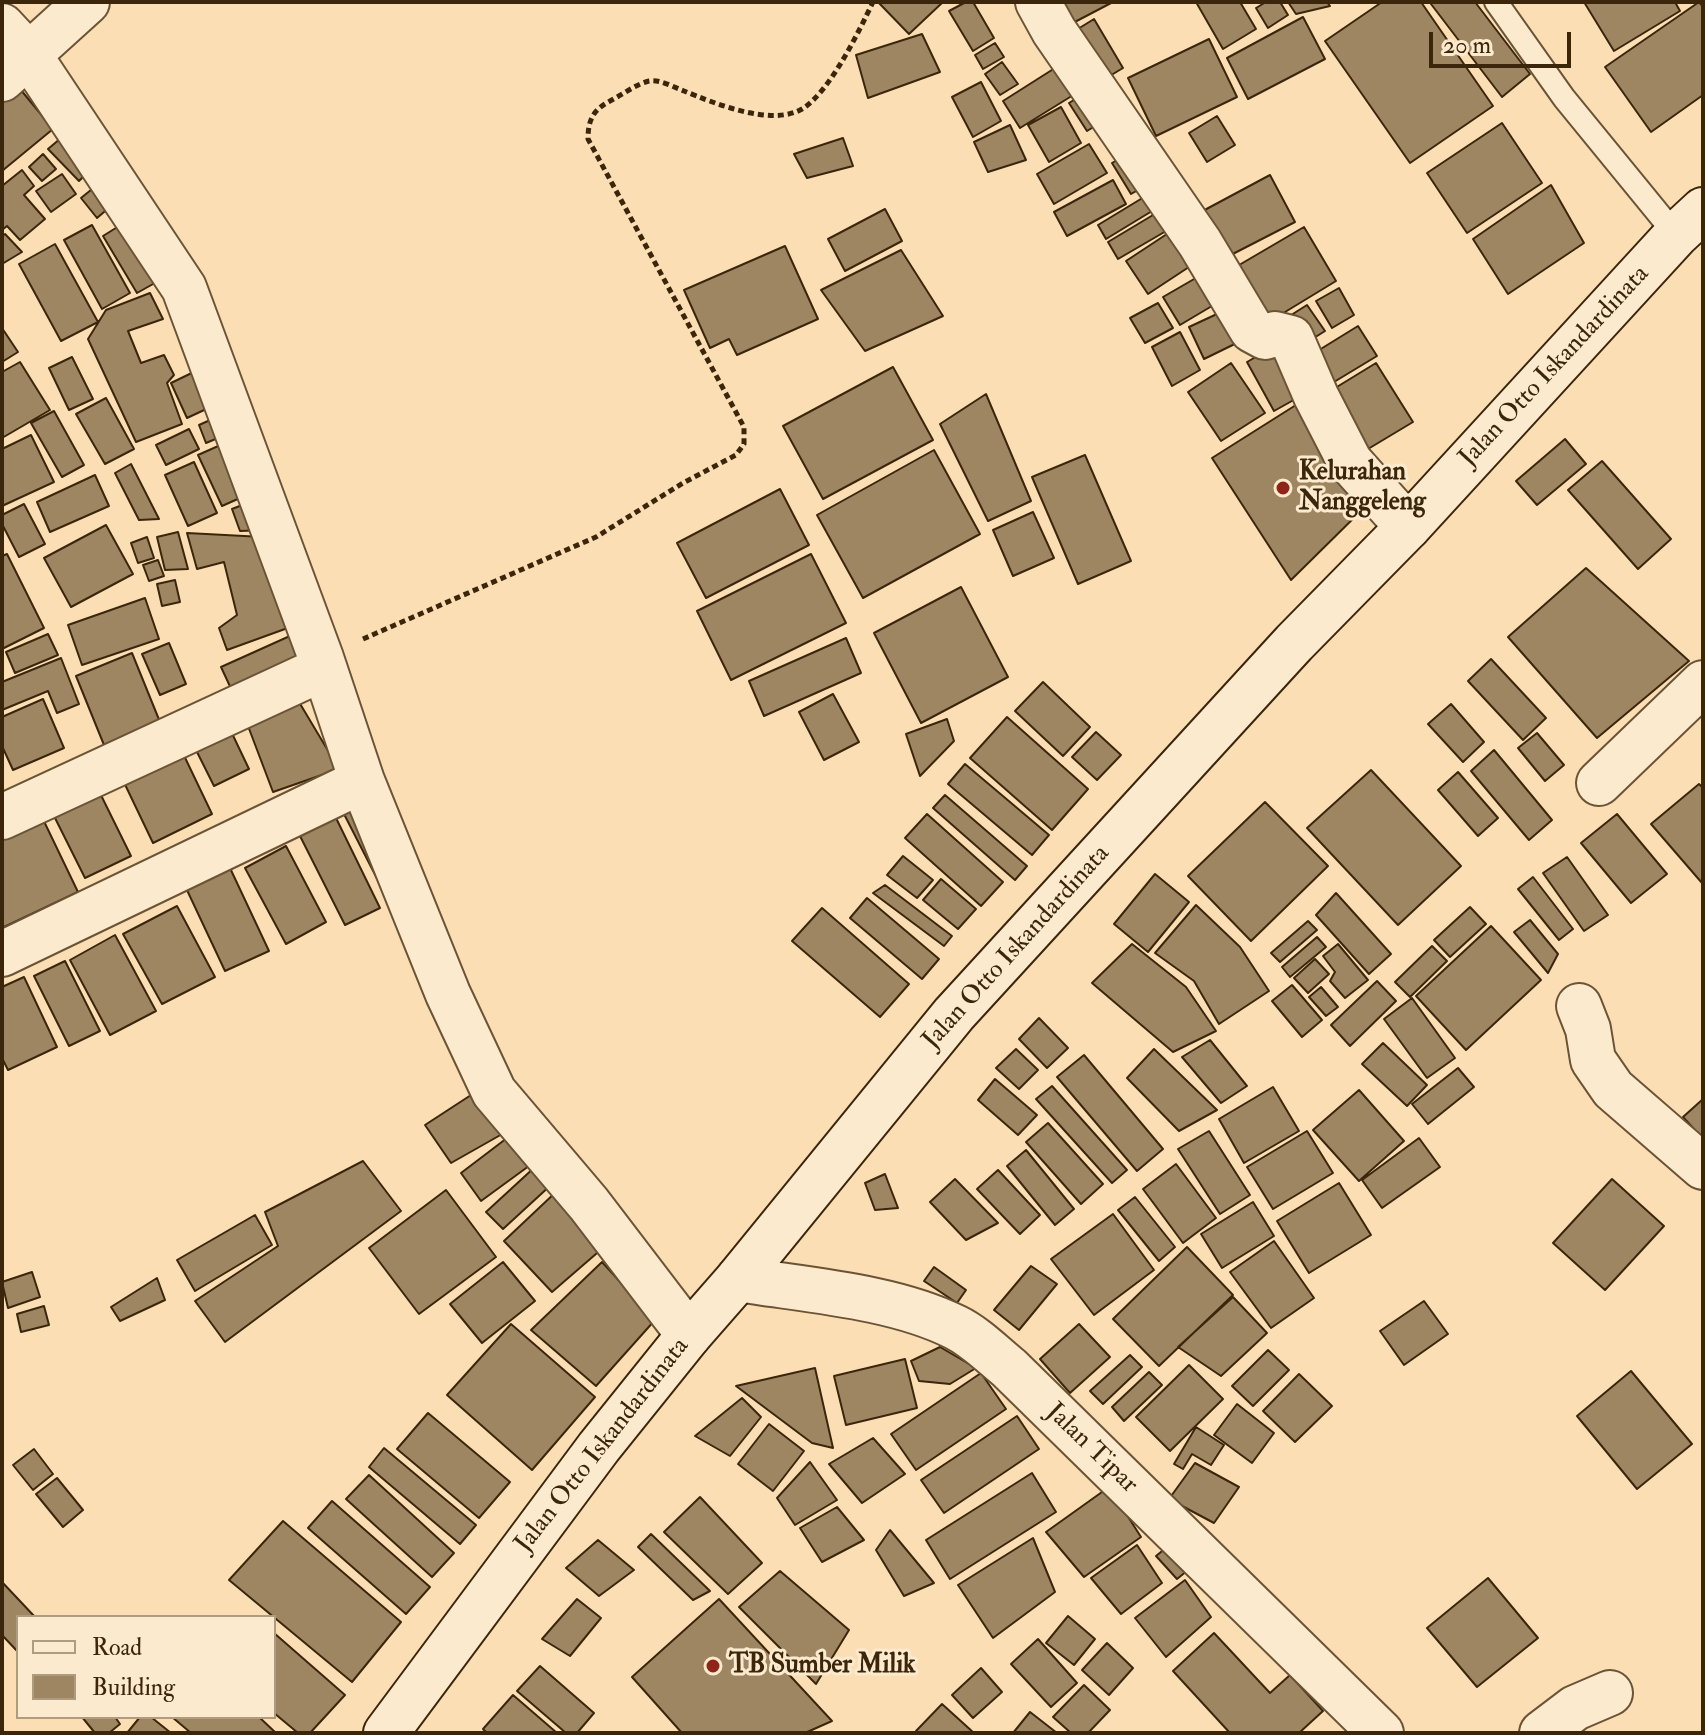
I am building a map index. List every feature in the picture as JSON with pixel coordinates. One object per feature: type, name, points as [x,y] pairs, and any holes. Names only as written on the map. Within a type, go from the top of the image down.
[{"type":"street","points":[[87,2],[11,53],[184,288],[322,663],[362,781],[448,994],[494,1092],[589,1204],[689,1335]]},
{"type":"street","points":[[1038,2],[1063,44],[1200,243],[1252,330],[1265,337],[1275,334],[1291,338],[1350,462],[1408,527]]},
{"type":"street","name":"Jalan Otto Iskandardinata","points":[[386,1733],[599,1447],[954,1014],[1294,643],[1408,527],[1690,222]]},
{"type":"street","points":[[2,817],[322,663]]},
{"type":"street","points":[[1599,783],[1703,683]]},
{"type":"street","points":[[2,954],[362,781]]},
{"type":"street","points":[[1579,1006],[1588,1029],[1593,1060],[1613,1089],[1703,1167]]},
{"type":"street","name":"Jalan Tipar","points":[[738,1279],[884,1302],[965,1333],[1009,1368],[1381,1733]]},
{"type":"street","points":[[1542,1733],[1575,1708],[1610,1693]]},
{"type":"lane","points":[[1496,2],[1564,98],[1690,222]]},
{"type":"path","points":[[322,663],[596,537],[683,483],[736,455],[744,444],[744,427],[588,139],[588,125],[597,108],[648,81],[662,82],[732,110],[770,115],[801,109],[819,92],[851,47],[873,2]]},
{"type":"building","points":[[878,2],[943,2],[909,34]]},
{"type":"building","points":[[966,2],[973,2],[994,38],[973,51],[949,11]]},
{"type":"building","points":[[1057,2],[1113,2],[1069,25]]},
{"type":"building","points":[[1196,2],[1240,2],[1256,29],[1223,49]]},
{"type":"building","points":[[1266,2],[1280,2],[1288,15],[1268,28],[1256,8]]},
{"type":"building","points":[[1288,2],[1327,2],[1330,6],[1296,14]]},
{"type":"building","points":[[1382,2],[1421,2],[1493,106],[1410,163],[1325,41]]},
{"type":"building","points":[[1475,2],[1530,74],[1502,97],[1431,4]]},
{"type":"building","points":[[1584,2],[1675,2],[1680,11],[1614,51]]},
{"type":"building","points":[[1699,2],[1703,7],[1703,95],[1651,132],[1605,67]]},
{"type":"building","points":[[1303,17],[1325,59],[1248,99],[1227,58]]},
{"type":"building","points":[[1094,19],[1123,68],[1103,80],[1073,32]]},
{"type":"building","points":[[922,34],[940,72],[868,98],[856,55]]},
{"type":"building","points":[[1209,39],[1237,97],[1156,136],[1128,78]]},
{"type":"building","points":[[995,43],[1004,57],[983,69],[975,55]]},
{"type":"building","points":[[1066,61],[1083,89],[1020,128],[1003,101]]},
{"type":"building","points":[[1002,62],[1018,84],[1000,95],[985,74]]},
{"type":"building","points":[[981,82],[1001,121],[973,137],[952,97]]},
{"type":"building","points":[[16,84],[53,129],[2,171],[2,97]]},
{"type":"building","points":[[1087,92],[1105,120],[1087,131],[1069,103]]},
{"type":"building","points":[[1061,107],[1081,143],[1049,162],[1028,125]]},
{"type":"building","points":[[1217,116],[1235,145],[1207,162],[1189,133]]},
{"type":"building","points":[[1502,123],[1542,183],[1467,233],[1427,173]]},
{"type":"building","points":[[1010,125],[1026,160],[988,172],[974,142]]},
{"type":"building","points":[[61,138],[91,169],[79,181],[48,149]]},
{"type":"building","points":[[843,138],[853,166],[807,178],[794,154]]},
{"type":"building","points":[[1089,144],[1107,173],[1054,204],[1037,174]]},
{"type":"building","points":[[43,154],[56,169],[42,181],[29,167]]},
{"type":"building","points":[[1128,154],[1147,185],[1131,194],[1112,163]]},
{"type":"building","points":[[22,170],[34,186],[24,195],[45,219],[20,240],[7,226],[2,230],[2,186]]},
{"type":"building","points":[[62,174],[76,194],[51,212],[36,191]]},
{"type":"building","points":[[1270,175],[1295,222],[1223,259],[1199,213]]},
{"type":"building","points":[[1113,180],[1126,204],[1067,236],[1054,212]]},
{"type":"building","points":[[102,181],[117,201],[97,218],[81,198]]},
{"type":"building","points":[[1551,185],[1584,243],[1508,294],[1473,239]]},
{"type":"building","points":[[1149,194],[1157,208],[1106,239],[1098,225]]},
{"type":"building","points":[[885,209],[902,241],[845,271],[828,239]]},
{"type":"building","points":[[1163,209],[1173,227],[1118,259],[1108,242]]},
{"type":"building","points":[[127,221],[162,279],[137,293],[103,236]]},
{"type":"building","points":[[92,225],[130,293],[102,309],[64,240]]},
{"type":"building","points":[[1304,227],[1336,281],[1267,323],[1234,268]]},
{"type":"building","points":[[1173,230],[1195,263],[1148,294],[1126,261]]},
{"type":"building","points":[[5,234],[22,252],[2,264],[2,236]]},
{"type":"building","points":[[55,244],[98,322],[61,341],[19,264]]},
{"type":"building","points":[[785,246],[818,319],[737,355],[729,339],[710,348],[684,290]]},
{"type":"building","points":[[901,250],[943,316],[865,351],[821,290]]},
{"type":"building","points":[[1201,275],[1217,303],[1180,325],[1163,297]]},
{"type":"building","points":[[1339,288],[1354,315],[1332,328],[1316,301]]},
{"type":"building","points":[[150,293],[163,319],[128,331],[141,363],[164,355],[174,375],[167,383],[182,424],[136,442],[88,339],[106,310]]},
{"type":"building","points":[[1158,303],[1173,328],[1145,343],[1130,318]]},
{"type":"building","points":[[1307,305],[1325,331],[1306,343],[1288,317]]},
{"type":"building","points":[[1232,307],[1247,338],[1204,359],[1189,327]]},
{"type":"building","points":[[1358,326],[1377,356],[1329,385],[1311,355]]},
{"type":"building","points":[[2,328],[18,352],[2,362]]},
{"type":"building","points":[[1180,332],[1200,370],[1172,386],[1152,347]]},
{"type":"building","points":[[1280,343],[1308,392],[1274,411],[1247,362]]},
{"type":"building","points":[[72,357],[93,399],[69,410],[49,368]]},
{"type":"building","points":[[20,362],[50,410],[2,438],[2,372]]},
{"type":"building","points":[[1231,363],[1265,413],[1221,441],[1188,392]]},
{"type":"building","points":[[1376,363],[1413,422],[1363,452],[1327,393]]},
{"type":"building","points":[[893,367],[933,440],[823,499],[783,426]]},
{"type":"building","points":[[200,369],[217,404],[187,418],[171,383]]},
{"type":"building","points":[[986,394],[1031,501],[988,521],[940,424]]},
{"type":"building","points":[[106,398],[134,449],[105,464],[76,414]]},
{"type":"building","points":[[1307,398],[1368,504],[1291,580],[1212,458]]},
{"type":"building","points":[[54,411],[84,465],[62,477],[31,423]]},
{"type":"building","points":[[217,417],[225,435],[206,443],[199,425]]},
{"type":"building","points":[[189,429],[199,449],[166,465],[156,445]]},
{"type":"building","points":[[31,435],[54,482],[2,506],[2,449]]},
{"type":"building","points":[[1565,439],[1586,464],[1537,505],[1516,481]]},
{"type":"building","points":[[225,443],[249,494],[222,506],[198,455]]},
{"type":"building","points":[[934,450],[980,534],[863,598],[817,515]]},
{"type":"building","points":[[1085,455],[1131,561],[1078,584],[1032,477]]},
{"type":"building","points":[[1602,461],[1671,539],[1638,569],[1568,490]]},
{"type":"building","points":[[194,462],[217,513],[188,526],[165,475]]},
{"type":"building","points":[[131,464],[159,519],[139,520],[115,473]]},
{"type":"building","points":[[95,475],[109,506],[50,532],[37,502]]},
{"type":"building","points":[[780,489],[809,545],[706,598],[677,543]]},
{"type":"building","points":[[255,500],[267,530],[240,531],[232,509]]},
{"type":"building","points":[[24,504],[45,544],[19,557],[2,524],[2,515]]},
{"type":"building","points":[[1033,512],[1054,558],[1013,576],[993,530]]},
{"type":"building","points":[[106,525],[133,574],[71,607],[44,558]]},
{"type":"building","points":[[178,532],[188,569],[165,570],[157,537]]},
{"type":"building","points":[[187,533],[263,537],[296,625],[227,650],[219,628],[237,615],[224,562],[197,569]]},
{"type":"building","points":[[147,537],[154,558],[138,563],[131,543]]},
{"type":"building","points":[[7,554],[44,628],[2,649],[2,556]]},
{"type":"building","points":[[811,554],[846,623],[731,680],[697,611]]},
{"type":"building","points":[[158,560],[164,576],[149,581],[143,565]]},
{"type":"building","points":[[1586,568],[1689,661],[1597,738],[1508,637]]},
{"type":"building","points":[[175,580],[180,602],[162,606],[157,584]]},
{"type":"building","points":[[961,587],[1008,677],[921,723],[874,633]]},
{"type":"building","points":[[145,598],[159,639],[82,665],[68,625]]},
{"type":"building","points":[[301,631],[314,659],[234,695],[221,667]]},
{"type":"building","points":[[48,634],[58,655],[15,673],[6,652]]},
{"type":"building","points":[[846,638],[861,673],[764,716],[749,681]]},
{"type":"building","points":[[169,643],[186,684],[160,695],[142,654]]},
{"type":"building","points":[[132,653],[160,722],[104,745],[76,676]]},
{"type":"building","points":[[61,658],[79,704],[57,713],[48,691],[2,710],[2,682]]},
{"type":"building","points":[[1491,659],[1546,718],[1523,740],[1468,681]]},
{"type":"building","points":[[1043,682],[1090,727],[1063,756],[1015,711]]},
{"type":"building","points":[[833,694],[859,742],[824,760],[799,712]]},
{"type":"building","points":[[43,699],[64,748],[13,770],[2,746],[2,717]]},
{"type":"building","points":[[299,702],[339,769],[273,792],[248,726]]},
{"type":"building","points":[[1451,704],[1484,742],[1463,762],[1428,724]]},
{"type":"building","points":[[1007,717],[1088,789],[1052,830],[970,758]]},
{"type":"building","points":[[947,719],[954,741],[920,776],[906,734]]},
{"type":"building","points":[[228,725],[249,769],[214,786],[192,742]]},
{"type":"building","points":[[1096,732],[1121,755],[1097,780],[1072,757]]},
{"type":"building","points":[[1537,733],[1564,765],[1545,781],[1518,748]]},
{"type":"building","points":[[178,743],[212,814],[153,843],[119,772]]},
{"type":"building","points":[[1494,750],[1552,820],[1529,840],[1471,771]]},
{"type":"building","points":[[965,764],[1049,835],[1032,855],[948,784]]},
{"type":"building","points":[[1371,770],[1461,866],[1398,925],[1307,828]]},
{"type":"building","points":[[1458,772],[1498,818],[1478,836],[1438,790]]},
{"type":"building","points":[[93,779],[131,856],[85,878],[47,802]]},
{"type":"building","points":[[1699,784],[1703,788],[1702,883],[1651,824]]},
{"type":"building","points":[[945,795],[1027,866],[1015,880],[933,808]]},
{"type":"building","points":[[1265,802],[1328,866],[1251,941],[1188,876]]},
{"type":"building","points":[[359,805],[389,902],[344,814]]},
{"type":"building","points":[[40,813],[78,892],[2,928],[2,831]]},
{"type":"building","points":[[927,814],[1003,882],[981,906],[905,838]]},
{"type":"building","points":[[1617,814],[1667,874],[1631,903],[1581,843]]},
{"type":"building","points":[[336,818],[380,908],[345,925],[300,836]]},
{"type":"building","points":[[286,846],[326,922],[286,944],[245,868]]},
{"type":"building","points":[[903,856],[933,880],[917,898],[887,875]]},
{"type":"building","points":[[1567,857],[1608,915],[1584,931],[1543,873]]},
{"type":"building","points":[[230,868],[269,951],[225,971],[186,888]]},
{"type":"building","points":[[1155,874],[1189,902],[1148,952],[1114,924]]},
{"type":"building","points":[[1533,877],[1573,929],[1559,940],[1518,889]]},
{"type":"building","points":[[941,879],[976,909],[958,929],[923,900]]},
{"type":"building","points":[[885,885],[952,936],[944,946],[873,893]]},
{"type":"building","points":[[1336,893],[1391,954],[1369,974],[1316,915]]},
{"type":"building","points":[[867,898],[939,959],[922,979],[850,918]]},
{"type":"building","points":[[1196,905],[1240,947],[1269,991],[1219,1024],[1194,981],[1155,953]]},
{"type":"building","points":[[177,906],[215,977],[162,1004],[123,934]]},
{"type":"building","points":[[1470,907],[1486,924],[1450,957],[1434,940]]},
{"type":"building","points":[[822,908],[909,984],[880,1017],[792,941]]},
{"type":"building","points":[[1530,920],[1558,954],[1548,973],[1514,932]]},
{"type":"building","points":[[1308,921],[1317,930],[1280,962],[1271,953]]},
{"type":"building","points":[[1491,926],[1541,980],[1466,1050],[1416,996]]},
{"type":"building","points":[[115,935],[156,1011],[110,1035],[70,960]]},
{"type":"building","points":[[1317,937],[1326,947],[1290,977],[1282,967]]},
{"type":"building","points":[[1132,944],[1186,987],[1216,1031],[1173,1052],[1092,983]]},
{"type":"building","points":[[1338,944],[1368,980],[1345,998],[1330,981],[1335,972],[1323,956]]},
{"type":"building","points":[[1432,946],[1447,961],[1410,997],[1395,982]]},
{"type":"building","points":[[1315,959],[1329,974],[1308,993],[1294,978]]},
{"type":"building","points":[[65,961],[100,1031],[69,1046],[34,976]]},
{"type":"building","points":[[24,977],[57,1047],[8,1070],[2,1058],[2,987]]},
{"type":"building","points":[[1377,981],[1396,1001],[1350,1046],[1331,1025]]},
{"type":"building","points":[[1292,985],[1322,1020],[1302,1037],[1272,1001]]},
{"type":"building","points":[[1321,987],[1338,1007],[1326,1016],[1309,997]]},
{"type":"building","points":[[1412,998],[1455,1058],[1427,1078],[1384,1019]]},
{"type":"building","points":[[1039,1018],[1068,1048],[1047,1068],[1019,1039]]},
{"type":"building","points":[[1210,1040],[1247,1086],[1221,1103],[1182,1057]]},
{"type":"building","points":[[1383,1043],[1427,1085],[1407,1106],[1362,1064]]},
{"type":"building","points":[[1016,1049],[1038,1070],[1019,1089],[996,1068]]},
{"type":"building","points":[[1154,1049],[1217,1110],[1179,1131],[1127,1078]]},
{"type":"building","points":[[1084,1055],[1163,1149],[1137,1171],[1057,1077]]},
{"type":"building","points":[[1458,1068],[1474,1087],[1428,1124],[1412,1104]]},
{"type":"building","points":[[995,1079],[1037,1115],[1018,1135],[978,1100]]},
{"type":"building","points":[[1052,1086],[1127,1170],[1112,1183],[1036,1099]]},
{"type":"building","points":[[1273,1087],[1299,1131],[1244,1163],[1219,1119]]},
{"type":"building","points":[[1359,1090],[1404,1141],[1359,1181],[1313,1130]]},
{"type":"building","points":[[471,1095],[504,1133],[451,1163],[425,1125]]},
{"type":"building","points":[[1703,1099],[1703,1139],[1683,1117]]},
{"type":"building","points":[[1048,1123],[1103,1184],[1081,1204],[1026,1142]]},
{"type":"building","points":[[1209,1131],[1250,1195],[1220,1214],[1178,1149]]},
{"type":"building","points":[[1307,1131],[1333,1173],[1273,1209],[1247,1167]]},
{"type":"building","points":[[511,1135],[533,1163],[481,1201],[461,1173]]},
{"type":"building","points":[[1419,1138],[1440,1167],[1382,1208],[1362,1180]]},
{"type":"building","points":[[1026,1150],[1074,1209],[1055,1225],[1007,1166]]},
{"type":"building","points":[[363,1161],[401,1211],[225,1342],[195,1301],[278,1246],[265,1212]]},
{"type":"building","points":[[1176,1164],[1216,1218],[1183,1243],[1143,1189]]},
{"type":"building","points":[[536,1166],[552,1184],[503,1229],[486,1212]]},
{"type":"building","points":[[998,1170],[1040,1215],[1020,1234],[977,1189]]},
{"type":"building","points":[[885,1174],[898,1208],[875,1210],[865,1183]]},
{"type":"building","points":[[955,1179],[998,1223],[966,1240],[930,1202]]},
{"type":"building","points":[[1612,1179],[1664,1226],[1605,1290],[1553,1243]]},
{"type":"building","points":[[1339,1183],[1371,1235],[1309,1273],[1277,1221]]},
{"type":"building","points":[[446,1190],[496,1257],[419,1314],[369,1248]]},
{"type":"building","points":[[557,1191],[604,1247],[552,1292],[504,1241]]},
{"type":"building","points":[[1135,1197],[1175,1247],[1159,1261],[1118,1210]]},
{"type":"building","points":[[1253,1202],[1274,1236],[1222,1268],[1201,1234]]},
{"type":"building","points":[[1113,1214],[1154,1270],[1094,1315],[1051,1259]]},
{"type":"building","points":[[255,1215],[272,1245],[195,1291],[177,1260]]},
{"type":"building","points":[[1274,1241],[1314,1298],[1271,1328],[1230,1272]]},
{"type":"building","points":[[1187,1247],[1233,1295],[1159,1366],[1113,1319]]},
{"type":"building","points":[[503,1262],[535,1301],[482,1343],[450,1304]]},
{"type":"building","points":[[602,1262],[655,1320],[596,1386],[531,1330]]},
{"type":"building","points":[[1031,1266],[1057,1284],[1019,1330],[994,1310]]},
{"type":"building","points":[[934,1267],[966,1290],[957,1303],[924,1281]]},
{"type":"building","points":[[32,1272],[40,1297],[8,1308],[2,1282]]},
{"type":"building","points":[[157,1278],[165,1300],[120,1321],[111,1307]]},
{"type":"building","points":[[1233,1297],[1267,1333],[1221,1376],[1178,1347]]},
{"type":"building","points":[[1424,1301],[1448,1334],[1404,1365],[1380,1331]]},
{"type":"building","points":[[44,1306],[49,1325],[21,1332],[17,1314]]},
{"type":"building","points":[[511,1324],[595,1397],[532,1470],[447,1395]]},
{"type":"building","points":[[1079,1324],[1110,1357],[1070,1393],[1040,1359]]},
{"type":"building","points":[[940,1347],[976,1368],[950,1384],[919,1381],[911,1361]]},
{"type":"building","points":[[1268,1350],[1289,1370],[1253,1406],[1232,1386]]},
{"type":"building","points":[[1130,1355],[1142,1367],[1103,1404],[1090,1391]]},
{"type":"building","points":[[905,1359],[917,1408],[846,1425],[834,1376]]},
{"type":"building","points":[[1189,1365],[1223,1399],[1170,1451],[1136,1417]]},
{"type":"building","points":[[815,1368],[833,1448],[812,1443],[736,1386]]},
{"type":"building","points":[[1631,1371],[1692,1444],[1637,1489],[1577,1416]]},
{"type":"building","points":[[1149,1372],[1162,1385],[1124,1421],[1112,1407]]},
{"type":"building","points":[[981,1373],[1006,1409],[916,1470],[891,1434]]},
{"type":"building","points":[[1299,1374],[1332,1406],[1295,1442],[1263,1411]]},
{"type":"building","points":[[742,1398],[761,1417],[730,1456],[695,1436]]},
{"type":"building","points":[[1237,1404],[1274,1433],[1252,1463],[1214,1435]]},
{"type":"building","points":[[428,1413],[510,1482],[479,1518],[397,1449]]},
{"type":"building","points":[[1017,1416],[1039,1449],[944,1513],[921,1480]]},
{"type":"building","points":[[769,1424],[804,1451],[773,1491],[738,1464]]},
{"type":"building","points":[[1196,1427],[1224,1445],[1211,1465],[1192,1454],[1183,1469],[1174,1464]]},
{"type":"building","points":[[873,1438],[905,1474],[862,1503],[829,1464]]},
{"type":"building","points":[[384,1448],[476,1525],[460,1544],[369,1467]]},
{"type":"building","points":[[34,1449],[53,1474],[33,1490],[13,1465]]},
{"type":"building","points":[[810,1462],[837,1500],[795,1525],[777,1498]]},
{"type":"building","points":[[1195,1463],[1239,1487],[1214,1523],[1169,1499]]},
{"type":"building","points":[[1032,1473],[1056,1512],[950,1579],[926,1540]]},
{"type":"building","points":[[369,1475],[454,1553],[432,1577],[346,1499]]},
{"type":"building","points":[[57,1478],[83,1510],[63,1527],[36,1494]]},
{"type":"building","points":[[1109,1487],[1141,1537],[1084,1577],[1046,1532]]},
{"type":"building","points":[[700,1497],[762,1563],[728,1594],[664,1532]]},
{"type":"building","points":[[332,1501],[430,1587],[406,1614],[308,1528]]},
{"type":"building","points":[[837,1507],[864,1540],[822,1562],[800,1528]]},
{"type":"building","points":[[283,1521],[401,1622],[352,1682],[276,1619],[276,1615],[271,1615],[229,1580]]},
{"type":"building","points":[[890,1530],[934,1583],[904,1596],[876,1550]]},
{"type":"building","points":[[651,1534],[710,1591],[693,1600],[638,1547]]},
{"type":"building","points":[[1033,1538],[1055,1592],[993,1638],[958,1585]]},
{"type":"building","points":[[598,1540],[634,1570],[599,1596],[566,1568]]},
{"type":"building","points":[[1172,1543],[1193,1566],[1177,1579],[1156,1556]]},
{"type":"building","points":[[1137,1545],[1162,1583],[1121,1614],[1091,1578]]},
{"type":"building","points":[[780,1571],[849,1630],[816,1684],[739,1607]]},
{"type":"building","points":[[1488,1578],[1538,1638],[1477,1687],[1427,1628]]},
{"type":"building","points":[[1185,1580],[1211,1617],[1166,1657],[1135,1618]]},
{"type":"building","points":[[2,1582],[33,1615],[16,1615],[16,1650],[2,1635]]},
{"type":"building","points":[[577,1599],[601,1618],[570,1656],[542,1639]]},
{"type":"building","points":[[719,1599],[832,1721],[805,1733],[682,1733],[632,1677]]},
{"type":"building","points":[[1068,1616],[1095,1639],[1074,1665],[1046,1643]]},
{"type":"building","points":[[1214,1633],[1270,1693],[1290,1675],[1323,1711],[1299,1733],[1230,1733],[1173,1671]]},
{"type":"building","points":[[276,1635],[345,1695],[310,1733],[298,1733],[276,1715]]},
{"type":"building","points":[[1038,1639],[1077,1683],[1051,1707],[1011,1664]]},
{"type":"building","points":[[1107,1643],[1133,1668],[1109,1695],[1082,1670]]},
{"type":"building","points":[[540,1666],[594,1713],[577,1733],[566,1733],[517,1691]]},
{"type":"building","points":[[981,1668],[1002,1692],[973,1718],[952,1695]]},
{"type":"building","points":[[1084,1685],[1110,1710],[1088,1733],[1071,1733],[1053,1717]]},
{"type":"building","points":[[513,1695],[557,1733],[487,1733],[483,1729]]},
{"type":"building","points":[[942,1704],[974,1733],[916,1731]]},
{"type":"building","points":[[1030,1712],[1057,1733],[1013,1733]]},
{"type":"building","points":[[84,1719],[116,1719],[120,1724],[109,1733],[95,1733]]},
{"type":"building","points":[[138,1719],[154,1719],[171,1733],[127,1733]]},
{"type":"building","points":[[174,1719],[261,1719],[276,1733],[191,1733]]},
{"type":"place","name":"Kelurahan Nanggeleng","points":[[1283,488]]},
{"type":"place","name":"TB Sumber Milik","points":[[713,1666]]}]
